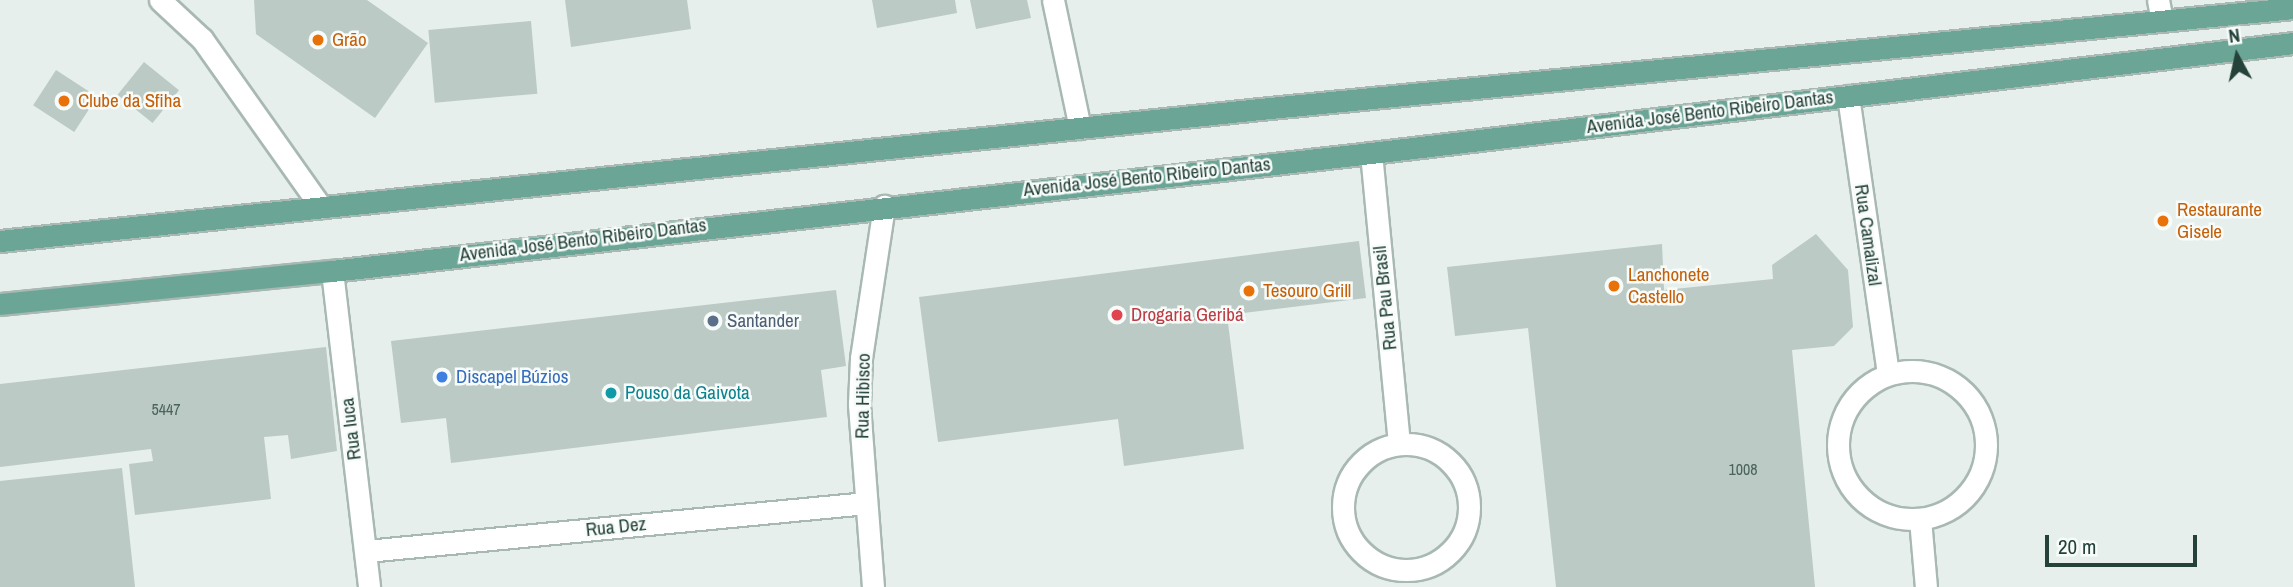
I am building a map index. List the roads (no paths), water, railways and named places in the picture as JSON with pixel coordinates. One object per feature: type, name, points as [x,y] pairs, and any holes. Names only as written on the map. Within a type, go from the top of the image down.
[{"type":"main road","points":[[0,241],[1080,128],[2293,8]]},
{"type":"main road","name":"Avenida José Bento Ribeiro Dantas","points":[[0,304],[332,271],[884,206],[1371,153],[2293,43]]},
{"type":"street","points":[[160,0],[202,39],[321,207]]},
{"type":"street","points":[[1053,0],[1080,128]]},
{"type":"street","points":[[2158,0],[2162,21]]},
{"type":"street","name":"Rua Camalizal","points":[[1848,96],[1888,374]]},
{"type":"street","name":"Rua Pau Brasil","points":[[1371,153],[1399,443]]},
{"type":"street","name":"Rua Hibisco","points":[[873,587],[859,404],[861,358],[884,206]]},
{"type":"street","name":"Rua Iuca","points":[[332,271],[369,587]]},
{"type":"street","points":[[1918,370],[1949,379],[1973,400],[1986,428],[1986,460],[1973,488],[1950,509],[1920,519],[1893,517],[1869,506],[1851,486],[1839,462],[1839,435],[1847,409],[1864,388],[1888,374],[1918,370]]},
{"type":"street","points":[[1399,443],[1429,446],[1454,463],[1468,489],[1470,519],[1457,546],[1435,564],[1406,579],[1378,565],[1354,544],[1342,515],[1346,484],[1364,459],[1399,443]]},
{"type":"street","name":"Rua Dez","points":[[366,551],[866,503]]},
{"type":"street","points":[[1920,519],[1926,587]]},
{"type":"place","name":"Grão","points":[[318,40]]},
{"type":"place","name":"Clube da Sfiha","points":[[64,101]]},
{"type":"place","name":"Restaurante Gisele","points":[[2163,221]]},
{"type":"place","name":"Lanchonete Castello","points":[[1614,286]]},
{"type":"place","name":"Tesouro Grill","points":[[1249,291]]},
{"type":"place","name":"Drogaria Geribá","points":[[1117,315]]},
{"type":"place","name":"Santander","points":[[713,321]]},
{"type":"place","name":"Discapel Búzios","points":[[442,377]]},
{"type":"place","name":"Pouso da Gaivota","points":[[611,393]]}]
